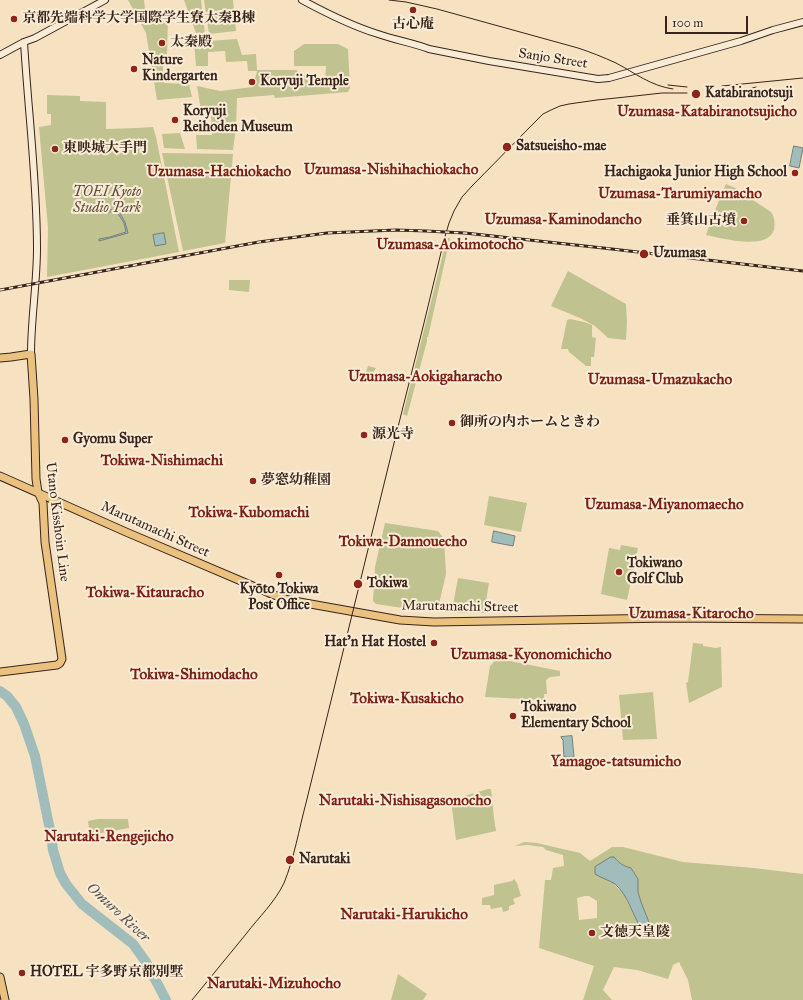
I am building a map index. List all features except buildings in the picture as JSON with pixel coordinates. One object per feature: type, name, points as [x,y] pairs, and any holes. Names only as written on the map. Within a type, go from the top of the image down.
[{"type":"main road","points":[[0,55],[105,0]]},
{"type":"main road","name":"Sanjo Street","points":[[302,0],[325,13],[365,29],[429,49],[489,61],[598,79],[609,78],[803,22]]},
{"type":"main road","points":[[0,358],[31,354],[31,335],[37,269],[36,207],[24,42]]},
{"type":"main road","name":"Utano Kisshoin Line","points":[[0,672],[57,665],[62,659],[45,542],[43,503],[38,492],[36,479],[31,354]]},
{"type":"main road","name":"Marutamachi Street","points":[[0,476],[274,595],[289,600],[400,620],[454,622],[671,618],[803,619]]},
{"type":"main road","points":[[0,977],[6,1000]]},
{"type":"green space","points":[[128,0],[144,0],[146,18],[168,18],[167,54],[162,55],[164,83],[189,84],[192,97],[157,100],[146,33]]},
{"type":"green space","points":[[184,0],[201,0],[205,34],[196,33]]},
{"type":"green space","points":[[204,0],[233,0],[236,31],[209,34]]},
{"type":"green space","points":[[237,39],[242,55],[256,54],[257,70],[297,70],[298,75],[306,75],[308,81],[325,80],[326,66],[294,66],[294,51],[304,44],[338,44],[348,49],[350,88],[348,92],[275,98],[274,95],[237,98],[236,128],[233,150],[197,149],[196,135],[212,135],[211,114],[201,111],[197,86],[220,91],[253,87],[257,71],[248,71],[247,61],[226,62],[225,51],[208,52],[208,66],[196,66],[194,42]]},
{"type":"green space","name":"TOEI Kyoto Studio Park","points":[[47,95],[80,96],[80,101],[106,102],[106,129],[153,127],[179,252],[47,277],[48,228],[39,127],[51,125],[51,114],[47,114]]},
{"type":"green space","points":[[180,133],[185,149],[164,148],[162,134]]},
{"type":"green space","name":"TOEI Kyoto Studio Park","points":[[162,153],[233,154],[225,243],[183,251]]},
{"type":"green space","points":[[726,184],[735,188],[771,212],[775,226],[770,236],[763,240],[743,242],[706,235]]},
{"type":"green space","points":[[447,238],[450,238],[428,337],[407,416],[403,414]]},
{"type":"green space","points":[[568,271],[626,304],[626,340],[608,338],[595,326],[551,306]]},
{"type":"green space","points":[[229,280],[250,280],[249,292],[229,290]]},
{"type":"green space","points":[[570,319],[592,325],[592,337],[596,338],[594,357],[591,357],[591,366],[586,366],[569,352],[568,349],[561,349],[567,320]]},
{"type":"green space","points":[[368,366],[376,368],[369,380],[364,379]]},
{"type":"green space","points":[[489,496],[527,503],[521,532],[484,525]]},
{"type":"green space","points":[[385,523],[438,531],[444,539],[446,574],[438,608],[434,611],[376,604],[373,601],[375,567]]},
{"type":"green space","name":"Tokiwano Golf Club","points":[[621,545],[638,548],[627,600],[601,594],[609,548],[620,550]]},
{"type":"green space","points":[[458,578],[489,583],[484,613],[457,613],[458,604],[453,605]]},
{"type":"green space","points":[[693,643],[716,648],[721,647],[722,687],[689,703],[686,683],[688,682]]},
{"type":"green space","points":[[495,658],[560,671],[560,676],[550,677],[546,680],[547,694],[544,694],[544,700],[485,697],[490,666]]},
{"type":"green space","points":[[653,692],[657,739],[623,740],[619,695]]},
{"type":"green space","points":[[491,789],[496,831],[456,840],[451,800]]},
{"type":"green space","points":[[98,819],[128,819],[129,828],[90,835],[88,821]]},
{"type":"green space","points":[[524,842],[537,843],[580,853],[590,861],[612,847],[623,847],[683,862],[803,874],[803,1000],[692,1000],[688,980],[679,962],[673,965],[668,979],[637,970],[614,967],[603,990],[612,1000],[583,1000],[594,966],[539,948],[545,880],[551,880],[553,868],[564,866],[563,855],[546,850],[543,847],[528,845],[515,846]],"holes":[[[614,857],[621,864],[631,868],[638,879],[638,892],[652,930],[636,919],[623,893],[614,884]],[[589,896],[597,901],[597,918],[579,920],[577,898]]]},
{"type":"green space","points":[[514,879],[517,883],[521,896],[513,899],[515,904],[509,906],[509,910],[503,912],[502,907],[491,909],[490,905],[482,905],[482,898],[494,895],[494,885],[512,881]]},
{"type":"green space","points":[[398,974],[427,994],[423,1000],[391,1000]]},
{"type":"water","points":[[794,146],[803,148],[799,168],[790,166]]},
{"type":"water","points":[[101,210],[118,210],[125,222],[128,233],[99,241],[99,239],[126,232],[124,223],[117,212],[101,212]]},
{"type":"water","points":[[164,233],[166,244],[155,246],[153,235]]},
{"type":"water","points":[[494,531],[515,536],[513,546],[492,542]]},
{"type":"water","points":[[572,736],[574,757],[564,757],[563,740],[561,737]]},
{"type":"water","points":[[611,857],[614,857],[621,864],[631,868],[638,879],[638,892],[652,930],[641,928],[627,899],[615,884],[595,874],[595,867]]},
{"type":"waterway","name":"Omuro River","points":[[0,691],[7,696],[16,707],[24,724],[35,756],[53,850],[60,873],[66,884],[82,904],[133,944],[146,962],[166,1000]]},
{"type":"tram line","points":[[389,0],[437,9],[578,48],[616,63],[643,79],[657,85],[673,89]]},
{"type":"tram line","points":[[722,86],[803,78]]},
{"type":"tram line","points":[[668,85],[687,87]]},
{"type":"tram line","points":[[723,95],[756,87]]},
{"type":"tram line","points":[[192,1000],[271,903],[288,874],[444,240],[454,211],[462,197],[472,186],[543,114],[560,106],[569,104],[662,93],[687,93]]},
{"type":"railway","points":[[0,290],[259,242],[327,233],[396,230],[465,233],[803,271]]},
{"type":"place","name":"古心庵","points":[[413,10]]},
{"type":"place","name":"京都先端科学大学国際学生寮太秦B棟","points":[[14,19]]},
{"type":"place","name":"太秦殿","points":[[162,43]]},
{"type":"place","name":"Nature Kindergarten","points":[[134,69]]},
{"type":"place","name":"Koryuji Temple","points":[[252,82]]},
{"type":"place","name":"Katabiranotsuji","points":[[696,94]]},
{"type":"place","name":"Koryuji Reihoden Museum","points":[[175,120]]},
{"type":"place","name":"Satsueisho-mae","points":[[507,147]]},
{"type":"place","name":"東映城大手門","points":[[55,149]]},
{"type":"place","name":"Hachigaoka Junior High School","points":[[795,173]]},
{"type":"place","name":"垂箕山古墳","points":[[744,221]]},
{"type":"place","name":"Uzumasa","points":[[644,254]]},
{"type":"place","name":"御所の内ホームときわ","points":[[452,423]]},
{"type":"place","name":"源光寺","points":[[364,435]]},
{"type":"place","name":"Gyomu Super","points":[[65,440]]},
{"type":"place","name":"夢窓幼稚園","points":[[253,481]]},
{"type":"place","name":"Tokiwano Golf Club","points":[[619,572]]},
{"type":"place","name":"Kyōto Tokiwa Post Office","points":[[279,575]]},
{"type":"place","name":"Tokiwa","points":[[358,584]]},
{"type":"place","name":"Hat'n Hat Hostel","points":[[434,643]]},
{"type":"place","name":"Tokiwano Elementary School","points":[[513,716]]},
{"type":"place","name":"Narutaki","points":[[290,860]]},
{"type":"place","name":"文徳天皇陵","points":[[592,933]]},
{"type":"place","name":"HOTEL 宇多野京都別墅","points":[[22,973]]},
{"type":"district","name":"Uzumasa-Katabiranotsujicho","points":[[707,112]]},
{"type":"district","name":"Uzumasa-Nishihachiokacho","points":[[391,170]]},
{"type":"district","name":"Uzumasa-Hachiokacho","points":[[219,172]]},
{"type":"district","name":"Uzumasa-Tarumiyamacho","points":[[680,194]]},
{"type":"district","name":"Uzumasa-Kaminodancho","points":[[563,220]]},
{"type":"district","name":"Uzumasa-Aokimotocho","points":[[450,245]]},
{"type":"district","name":"Uzumasa-Aokigaharacho","points":[[425,377]]},
{"type":"district","name":"Uzumasa-Umazukacho","points":[[660,380]]},
{"type":"district","name":"Tokiwa-Nishimachi","points":[[162,461]]},
{"type":"district","name":"Uzumasa-Miyanomaecho","points":[[664,505]]},
{"type":"district","name":"Tokiwa-Kubomachi","points":[[249,513]]},
{"type":"district","name":"Tokiwa-Dannouecho","points":[[403,542]]},
{"type":"district","name":"Tokiwa-Kitauracho","points":[[145,593]]},
{"type":"district","name":"Uzumasa-Kitarocho","points":[[691,614]]},
{"type":"district","name":"Uzumasa-Kyonomichicho","points":[[531,655]]},
{"type":"district","name":"Tokiwa-Shimodacho","points":[[194,675]]},
{"type":"district","name":"Tokiwa-Kusakicho","points":[[407,699]]},
{"type":"district","name":"Yamagoe-tatsumicho","points":[[616,762]]},
{"type":"district","name":"Narutaki-Nishisagasonocho","points":[[405,801]]},
{"type":"district","name":"Narutaki-Rengejicho","points":[[109,837]]},
{"type":"district","name":"Narutaki-Harukicho","points":[[404,915]]},
{"type":"district","name":"Narutaki-Mizuhocho","points":[[274,984]]}]
